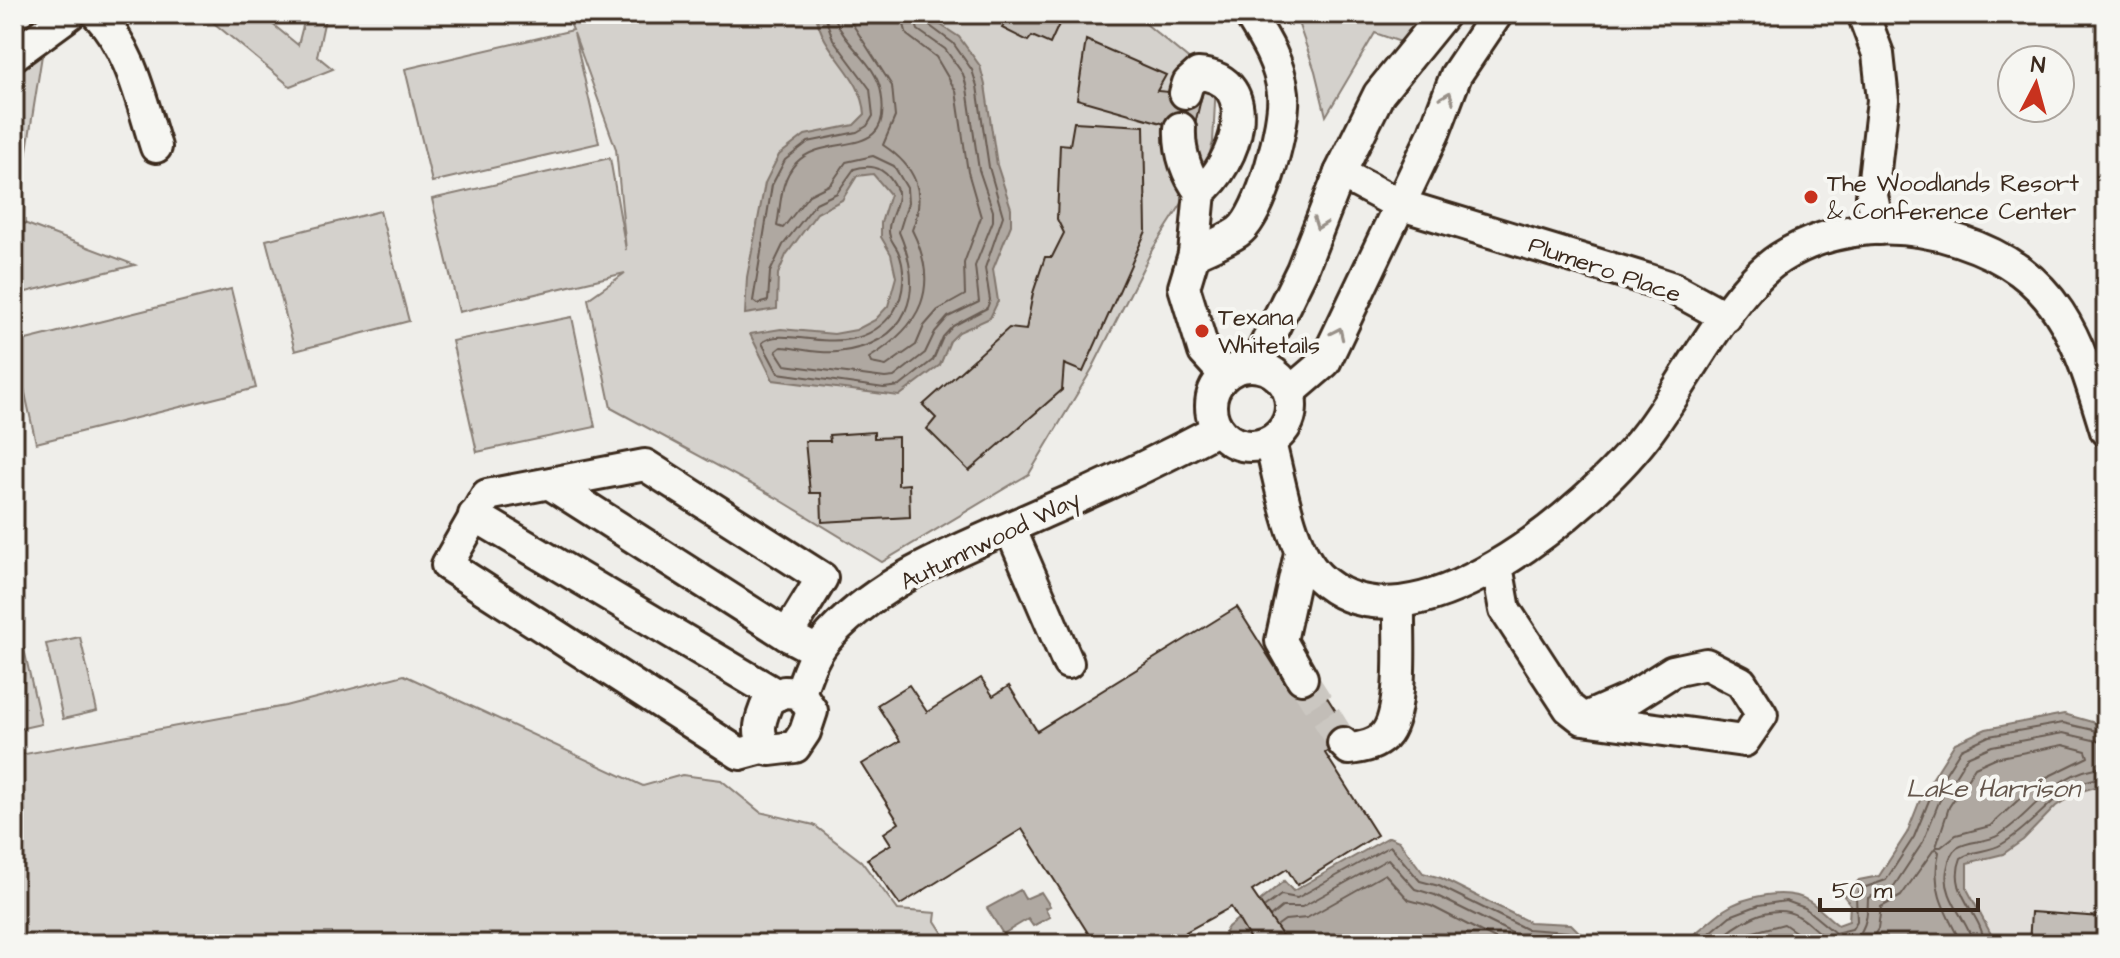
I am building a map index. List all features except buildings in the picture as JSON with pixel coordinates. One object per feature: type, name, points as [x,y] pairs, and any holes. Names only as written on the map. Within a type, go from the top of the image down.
[{"type":"street","points":[[14,55],[70,14]]},
{"type":"street","points":[[97,14],[107,24],[134,74],[132,113],[156,147]]},
{"type":"street","points":[[1194,254],[1241,231],[1263,190],[1277,146],[1283,94],[1271,48],[1249,14]]},
{"type":"street","points":[[1255,366],[1302,270],[1340,173],[1379,94],[1444,14]]},
{"type":"street","points":[[1290,392],[1325,362],[1434,133],[1456,75],[1497,14]]},
{"type":"street","points":[[1863,14],[1878,54],[1883,100],[1872,196],[1879,229]]},
{"type":"street","points":[[1185,93],[1188,83],[1198,74],[1216,75],[1234,92],[1236,103],[1238,122],[1231,151],[1216,180],[1200,192]]},
{"type":"street","points":[[1180,128],[1179,147],[1191,180],[1200,192],[1194,254],[1184,287],[1204,352],[1225,375]]},
{"type":"street","name":"Plumero Place","points":[[1340,173],[1398,204],[1673,288],[1726,317]]},
{"type":"street","points":[[1270,443],[1300,553],[1318,576],[1340,594],[1368,603],[1399,604],[1446,591],[1497,566],[1568,514],[1645,437],[1726,317],[1779,259],[1820,238],[1859,229],[1943,235],[1983,248],[2019,269],[2064,317],[2081,350],[2106,431]]},
{"type":"street","points":[[1255,366],[1276,373],[1290,392],[1291,417],[1282,434],[1270,443],[1240,445],[1227,440],[1218,429],[1211,414],[1211,400],[1225,375],[1240,367],[1255,366]]},
{"type":"street","name":"Autumnwood Way","points":[[766,747],[759,733],[760,718],[769,699],[788,694],[817,651],[863,606],[905,578],[1139,471],[1218,429]]},
{"type":"street","points":[[474,515],[788,694],[812,711],[805,732],[795,747],[766,747],[740,754],[447,565],[474,515],[487,495],[645,465],[822,578],[787,635]]},
{"type":"street","points":[[552,485],[817,651]]},
{"type":"street","points":[[1010,528],[1068,663]]},
{"type":"street","points":[[1300,553],[1281,641],[1302,678]]},
{"type":"street","points":[[1497,566],[1505,610],[1569,708],[1583,719],[1744,741],[1762,715],[1741,682],[1706,664],[1673,671],[1629,699],[1583,719]]},
{"type":"street","points":[[1343,743],[1349,749],[1363,748],[1385,735],[1396,707],[1399,604]]},
{"type":"shaded area","points":[[203,14],[260,14],[298,45],[306,14],[326,14],[317,56],[333,69],[290,86]]},
{"type":"shaded area","points":[[529,14],[1134,14],[1216,82],[1213,142],[1206,166],[1152,250],[1092,369],[1029,474],[882,562],[777,498],[611,408],[588,299],[625,273],[459,312],[432,199],[610,158],[626,250],[616,149],[574,33],[599,143],[432,182],[405,69],[573,30],[570,23]]},
{"type":"shaded area","points":[[1295,14],[1437,14],[1412,46],[1375,33],[1326,116],[1315,71]]},
{"type":"shaded area","points":[[42,55],[16,220],[135,265],[14,295],[14,74]]},
{"type":"shaded area","points":[[380,211],[409,321],[295,351],[266,240]]},
{"type":"shaded area","points":[[231,289],[256,388],[36,443],[14,343]]},
{"type":"shaded area","points":[[572,317],[595,427],[477,452],[452,341]]},
{"type":"shaded area","points":[[80,637],[97,711],[63,719],[46,644]]},
{"type":"shaded area","points":[[24,649],[41,724],[14,730],[14,651]]},
{"type":"shaded area","points":[[404,675],[643,786],[682,775],[721,780],[760,812],[814,825],[861,861],[898,910],[936,913],[935,921],[950,944],[14,944],[14,756],[285,706]]},
{"type":"shaded area","points":[[2106,764],[2106,944],[1875,944],[2049,780]]},
{"type":"water","points":[[816,14],[924,14],[959,37],[980,66],[985,85],[997,165],[1011,208],[1011,225],[993,269],[998,301],[990,318],[959,332],[950,341],[940,365],[899,396],[773,380],[750,334],[781,329],[834,334],[856,330],[875,320],[888,306],[896,277],[891,254],[881,237],[881,223],[890,194],[873,174],[857,176],[842,200],[817,213],[786,255],[778,274],[777,309],[745,314],[747,277],[765,183],[779,155],[805,135],[854,125],[865,114],[857,87],[826,41]]},
{"type":"water","name":"Lake Harrison","points":[[2064,714],[2106,726],[2106,784],[2078,792],[2056,806],[2023,840],[2003,854],[1967,863],[1967,889],[1992,936],[1992,944],[1679,944],[1733,905],[1766,895],[1800,897],[1813,903],[1838,925],[1849,921],[1850,904],[1844,896],[1859,880],[1879,876],[1907,833],[1922,795],[1955,743],[1986,729]]},
{"type":"water","points":[[1389,837],[1399,841],[1423,873],[1441,878],[1529,922],[1571,924],[1591,944],[1218,944],[1228,927],[1284,881],[1293,891]]},
{"type":"water","points":[[1020,890],[1025,899],[1041,892],[1050,906],[1045,908],[1050,917],[1033,926],[1028,919],[1003,934],[987,908]]},
{"type":"tunnel","points":[[1302,678],[1343,743]]},
{"type":"place","name":"The Woodlands Resort & Conference Center","points":[[1811,197]]},
{"type":"place","name":"Texana Whitetails","points":[[1202,331]]}]
